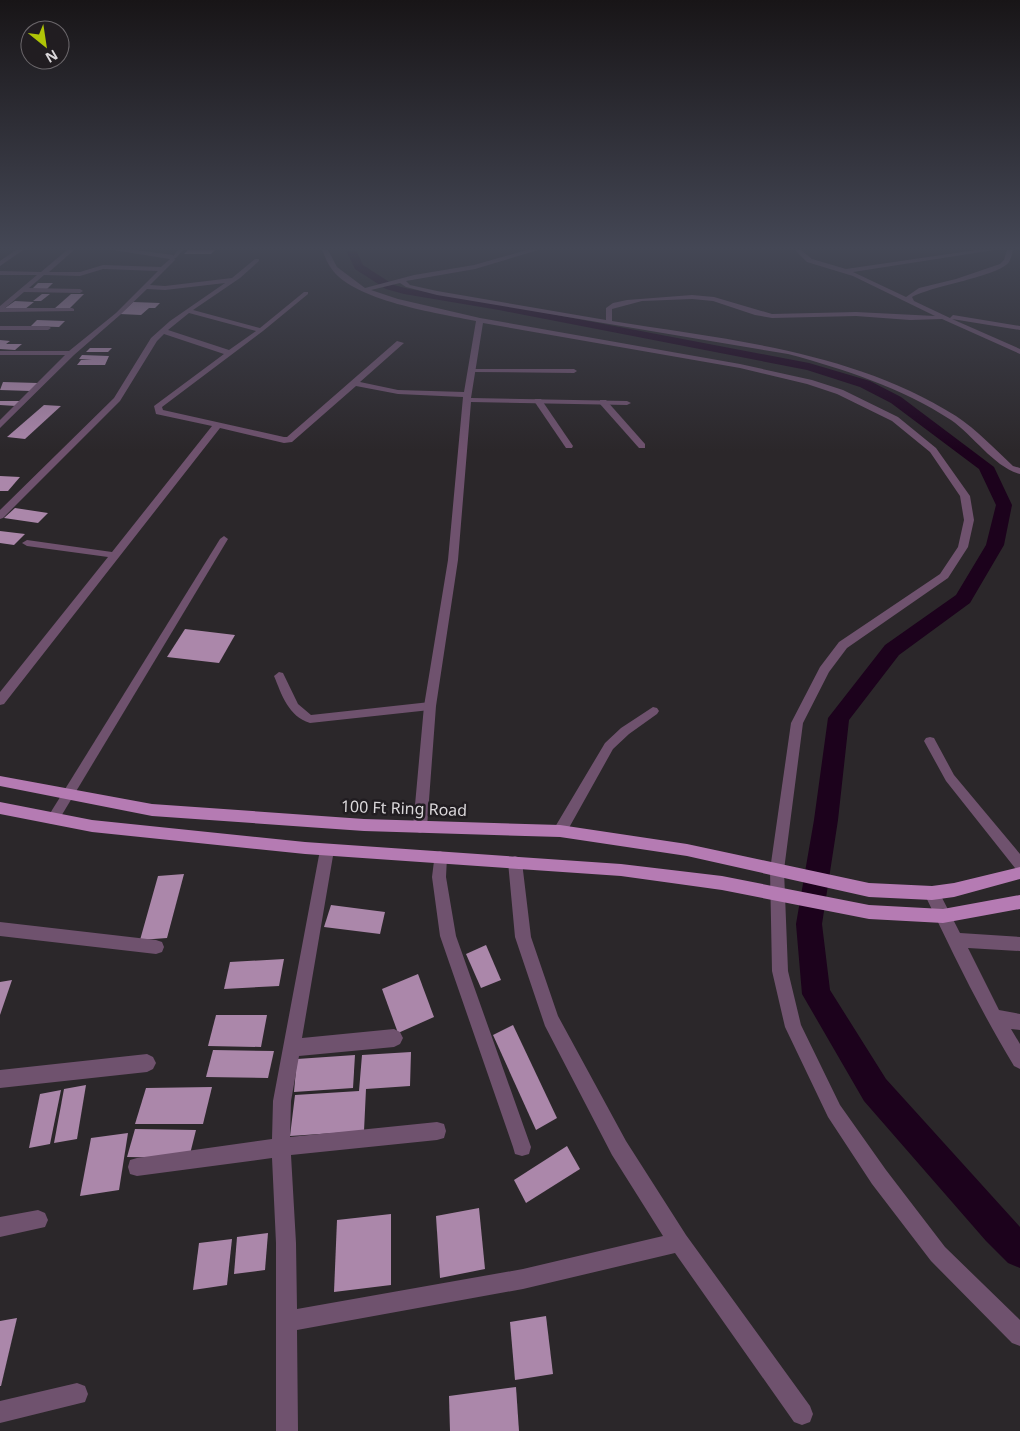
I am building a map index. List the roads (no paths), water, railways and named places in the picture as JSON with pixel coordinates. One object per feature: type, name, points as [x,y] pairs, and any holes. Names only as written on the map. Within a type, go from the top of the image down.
[{"type":"main road","name":"100 Ft Ring Road","points":[[0,780],[152,810],[420,827],[560,832],[687,850],[869,890],[932,893]]},
{"type":"main road","points":[[0,808],[92,826],[327,850],[621,870],[722,882],[869,912],[943,916],[1020,902]]},
{"type":"main road","points":[[932,893],[954,890],[1020,873]]},
{"type":"street","points":[[0,425],[72,353],[115,317]]},
{"type":"street","points":[[0,516],[111,406],[154,340],[181,317]]},
{"type":"street","points":[[210,317],[261,330]]},
{"type":"street","points":[[277,317],[157,409],[159,412],[217,426],[290,440],[400,343]]},
{"type":"street","points":[[466,317],[740,366],[809,382],[840,392],[895,419],[933,450],[965,496],[969,520],[964,547],[944,576],[843,645],[824,670],[796,723],[778,870],[780,971],[793,1027],[834,1111],[880,1177],[938,1254],[1020,1335]]},
{"type":"street","points":[[575,317],[807,356],[880,380],[953,418],[972,432],[1010,468],[1020,471]]},
{"type":"street","points":[[609,317],[609,321]]},
{"type":"street","points":[[894,317],[918,320],[932,317]]},
{"type":"street","points":[[944,317],[1020,352]]},
{"type":"street","points":[[951,317],[1020,328]]},
{"type":"street","points":[[420,827],[430,706],[453,560],[467,397],[480,320]]},
{"type":"street","points":[[0,328],[48,328]]},
{"type":"street","points":[[163,331],[230,353]]},
{"type":"street","points":[[0,353],[72,353]]},
{"type":"street","points":[[355,383],[398,392],[538,401],[627,403]]},
{"type":"street","points":[[0,701],[217,426]]},
{"type":"street","points":[[27,543],[115,556]]},
{"type":"street","points":[[287,1431],[286,1243],[281,1146],[282,1101],[327,850]]},
{"type":"street","points":[[440,857],[439,877],[448,936],[522,1147]]},
{"type":"street","points":[[515,862],[524,937],[551,1020],[619,1148],[679,1242],[802,1414]]},
{"type":"street","points":[[932,893],[994,1017],[1020,1060]]},
{"type":"street","points":[[0,929],[156,946]]},
{"type":"street","points":[[955,940],[1020,944]]},
{"type":"street","points":[[994,1017],[1020,1022]]},
{"type":"street","points":[[291,1048],[394,1038]]},
{"type":"street","points":[[0,1080],[147,1063]]},
{"type":"street","points":[[137,1167],[281,1146],[437,1131]]},
{"type":"street","points":[[0,1227],[38,1220]]},
{"type":"street","points":[[286,1321],[523,1279],[679,1242]]},
{"type":"street","points":[[0,1412],[77,1394]]},
{"type":"lane","points":[[472,370],[574,371]]},
{"type":"lane","points":[[538,401],[569,446]]},
{"type":"lane","points":[[603,402],[642,446]]},
{"type":"lane","points":[[53,819],[224,539]]},
{"type":"lane","points":[[279,676],[294,708],[300,716],[310,719],[430,706]]},
{"type":"lane","points":[[560,832],[609,746],[625,731],[653,711]]},
{"type":"lane","points":[[930,741],[950,778],[1020,864]]},
{"type":"waterway","points":[[550,317],[809,367],[865,384],[896,400],[986,467],[1004,505],[995,545],[963,599],[892,650],[839,718],[826,820],[809,924],[816,994],[875,1090],[998,1229],[1020,1251]]}]
